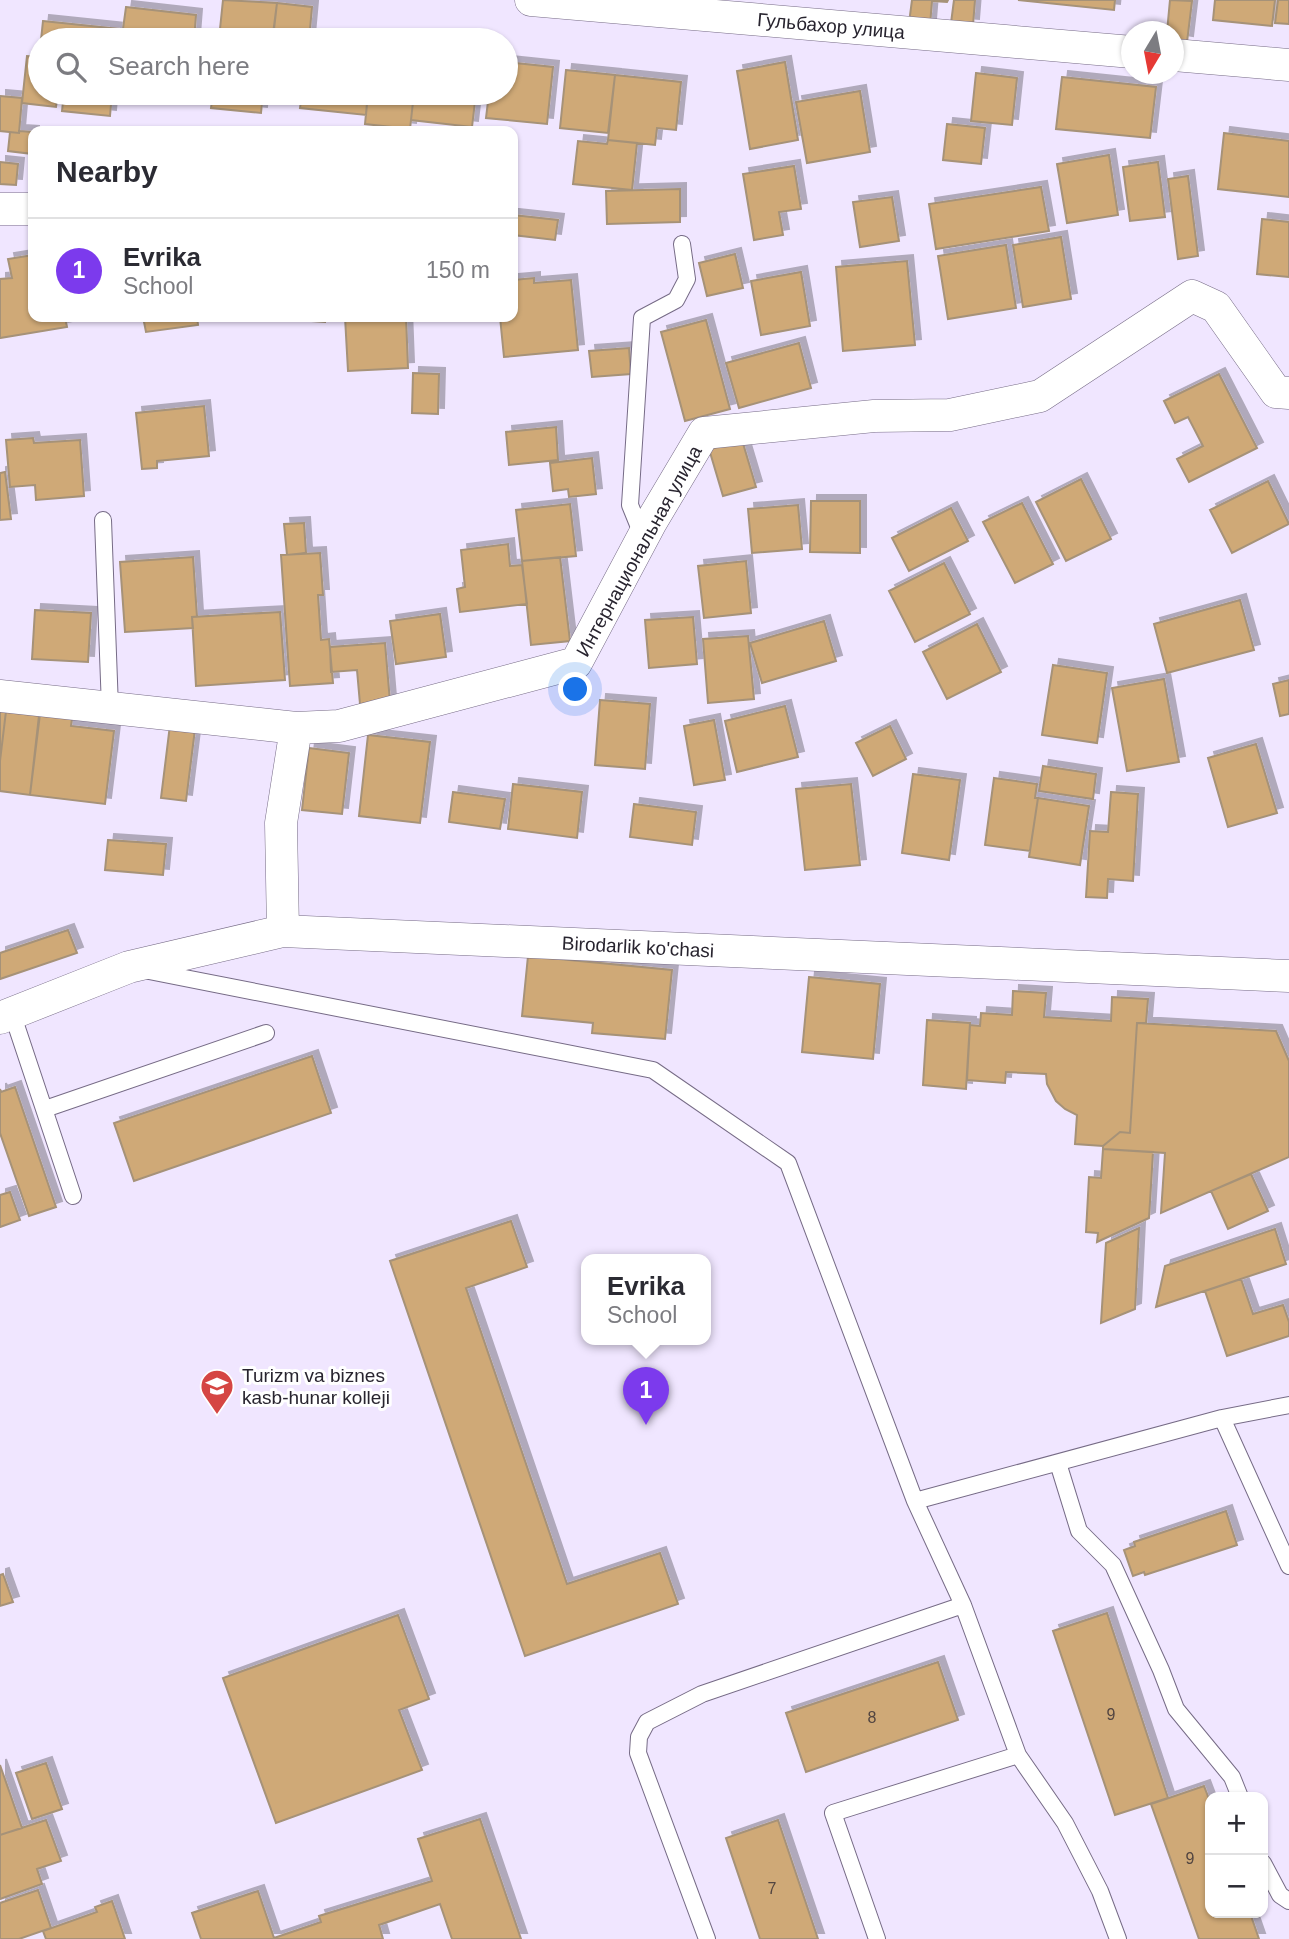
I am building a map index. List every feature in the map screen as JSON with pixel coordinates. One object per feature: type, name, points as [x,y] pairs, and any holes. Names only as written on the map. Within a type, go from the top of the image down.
[{"type":"street","name":"Гульбахор улица","points":[[531,0],[1121,51]]},
{"type":"street","points":[[1184,56],[1289,65]]},
{"type":"street","points":[[0,209],[28,209]]},
{"type":"street","name":"Интернациональная улица","points":[[0,696],[296,728],[339,726],[576,663],[643,537],[704,433],[874,416],[950,415],[1040,396],[1192,296],[1216,307],[1276,392],[1289,393]]},
{"type":"street","points":[[283,931],[281,823],[296,728]]},
{"type":"street","name":"Birodarlik ko'chasi","points":[[6,1016],[129,967],[283,931],[1289,975]]},
{"type":"lane","points":[[643,537],[630,505],[642,318],[676,300],[687,279],[682,244]]},
{"type":"lane","points":[[103,520],[110,708]]},
{"type":"lane","points":[[129,967],[653,1070],[788,1163],[915,1501],[963,1605],[1018,1755],[1065,1823],[1100,1891],[1118,1939]]},
{"type":"lane","points":[[6,1016],[45,1109],[73,1196]]},
{"type":"lane","points":[[45,1109],[265,1033]]},
{"type":"lane","points":[[915,1501],[1222,1418],[1289,1405]]},
{"type":"lane","points":[[1222,1418],[1289,1566]]},
{"type":"lane","points":[[1058,1463],[1079,1531],[1112,1565],[1161,1670],[1176,1709],[1232,1777],[1238,1792]]},
{"type":"lane","points":[[707,1939],[638,1754],[639,1737],[647,1722],[702,1694],[963,1605]]},
{"type":"lane","points":[[877,1939],[833,1813],[1018,1755]]},
{"type":"lane","points":[[1268,1872],[1280,1895],[1289,1900]]},
{"type":"building","points":[[223,0],[277,3],[274,28],[220,28]]},
{"type":"building","points":[[912,0],[948,0],[932,1],[930,25],[909,23]]},
{"type":"building","points":[[954,0],[975,0],[973,25],[951,23]]},
{"type":"building","points":[[1018,0],[1115,0],[1114,10]]},
{"type":"building","points":[[1170,0],[1192,1],[1187,42],[1184,42],[1184,21],[1168,21]]},
{"type":"building","points":[[1215,0],[1275,0],[1272,26],[1213,20]]},
{"type":"building","points":[[1278,0],[1289,0],[1289,24],[1275,23]]},
{"type":"building","points":[[277,3],[312,7],[310,28],[274,28]]},
{"type":"building","points":[[126,7],[196,15],[195,28],[123,28]]},
{"type":"building","points":[[43,21],[110,28],[42,28]]},
{"type":"building","points":[[28,56],[28,104],[22,103]]},
{"type":"building","points":[[785,62],[798,140],[750,149],[737,71]]},
{"type":"building","points":[[518,63],[553,67],[547,124],[486,118],[488,105],[518,105]]},
{"type":"building","points":[[566,70],[615,75],[608,133],[560,128]]},
{"type":"building","points":[[976,73],[1017,78],[1012,125],[971,121]]},
{"type":"building","points":[[615,75],[681,82],[676,130],[657,128],[655,145],[608,140]]},
{"type":"building","points":[[1062,77],[1156,87],[1150,138],[1056,129]]},
{"type":"building","points":[[860,91],[870,152],[807,163],[796,102]]},
{"type":"building","points":[[0,96],[22,98],[19,133],[0,131]]},
{"type":"building","points":[[63,105],[111,105],[110,116],[62,111]]},
{"type":"building","points":[[211,105],[262,105],[261,113],[211,108]]},
{"type":"building","points":[[300,105],[367,105],[366,115],[300,108]]},
{"type":"building","points":[[367,105],[413,105],[410,126],[365,124]]},
{"type":"building","points":[[413,105],[475,105],[472,126],[411,120]]},
{"type":"building","points":[[947,124],[985,128],[981,164],[943,160]]},
{"type":"building","points":[[10,132],[28,132],[28,153],[8,151]]},
{"type":"building","points":[[1224,133],[1289,141],[1289,197],[1218,189]]},
{"type":"building","points":[[608,140],[637,143],[632,190],[573,184],[578,141],[607,144]]},
{"type":"building","points":[[1109,155],[1118,215],[1067,223],[1057,164]]},
{"type":"building","points":[[0,162],[18,164],[16,185],[0,184]]},
{"type":"building","points":[[1158,162],[1165,217],[1130,221],[1123,167]]},
{"type":"building","points":[[794,166],[801,209],[779,212],[783,235],[754,240],[743,174]]},
{"type":"building","points":[[1188,176],[1198,256],[1178,259],[1168,179]]},
{"type":"building","points":[[1041,187],[1049,231],[936,249],[929,204]]},
{"type":"building","points":[[680,189],[680,222],[607,224],[606,191]]},
{"type":"building","points":[[892,197],[899,241],[860,247],[853,202]]},
{"type":"building","points":[[518,216],[558,220],[555,240],[518,236]]},
{"type":"building","points":[[1262,219],[1289,222],[1289,277],[1257,274]]},
{"type":"building","points":[[1061,237],[1071,299],[1023,307],[1013,245]]},
{"type":"building","points":[[1006,245],[1016,308],[948,319],[938,256]]},
{"type":"building","points":[[735,254],[743,288],[707,296],[699,263]]},
{"type":"building","points":[[28,256],[28,322],[66,322],[67,327],[0,338],[0,279],[12,278],[8,259]]},
{"type":"building","points":[[907,261],[915,345],[843,351],[836,267]]},
{"type":"building","points":[[801,272],[810,326],[761,335],[751,281]]},
{"type":"building","points":[[534,278],[534,283],[571,280],[578,350],[504,357],[500,322],[518,322],[518,280]]},
{"type":"building","points":[[706,320],[730,409],[685,421],[661,332]]},
{"type":"building","points":[[144,322],[198,322],[198,325],[146,332]]},
{"type":"building","points":[[345,322],[406,322],[408,368],[348,371]]},
{"type":"building","points":[[799,343],[811,388],[739,408],[726,363]]},
{"type":"building","points":[[629,348],[631,374],[592,377],[589,351]]},
{"type":"building","points":[[413,373],[439,374],[438,414],[412,413]]},
{"type":"building","points":[[1219,374],[1257,448],[1189,482],[1177,459],[1203,446],[1188,417],[1175,423],[1164,401]]},
{"type":"building","points":[[204,406],[209,456],[157,461],[157,468],[142,469],[136,413]]},
{"type":"building","points":[[556,427],[558,460],[509,465],[506,432]]},
{"type":"building","points":[[33,438],[34,443],[80,440],[84,496],[36,500],[35,485],[10,487],[6,440]]},
{"type":"building","points":[[742,440],[756,487],[723,496],[709,449]]},
{"type":"building","points":[[592,458],[596,494],[569,497],[568,489],[553,491],[550,463]]},
{"type":"building","points":[[5,472],[11,519],[0,520],[0,473]]},
{"type":"building","points":[[1081,479],[1111,539],[1066,561],[1036,502]]},
{"type":"building","points":[[1268,481],[1289,524],[1232,553],[1210,510]]},
{"type":"building","points":[[811,501],[860,501],[860,553],[810,552]]},
{"type":"building","points":[[1022,503],[1053,564],[1015,583],[983,522]]},
{"type":"building","points":[[570,504],[576,556],[522,561],[516,510]]},
{"type":"building","points":[[798,505],[802,549],[752,553],[748,509]]},
{"type":"building","points":[[951,508],[968,541],[909,571],[892,538]]},
{"type":"building","points":[[304,523],[306,553],[287,555],[284,524]]},
{"type":"building","points":[[508,544],[510,566],[522,565],[527,604],[460,612],[457,589],[465,587],[461,550]]},
{"type":"building","points":[[320,553],[323,595],[318,595],[321,640],[329,639],[333,683],[290,686],[281,555]]},
{"type":"building","points":[[193,557],[197,617],[192,617],[193,628],[125,632],[120,562]]},
{"type":"building","points":[[560,557],[570,641],[531,645],[522,561]]},
{"type":"building","points":[[746,561],[751,613],[704,618],[698,566]]},
{"type":"building","points":[[944,563],[970,614],[915,642],[889,591]]},
{"type":"building","points":[[1240,600],[1254,650],[1167,673],[1154,624]]},
{"type":"building","points":[[35,610],[91,613],[88,662],[32,659]]},
{"type":"building","points":[[280,612],[285,680],[196,686],[192,617]]},
{"type":"building","points":[[440,614],[446,657],[396,664],[390,621]]},
{"type":"building","points":[[693,617],[697,664],[649,668],[645,620]]},
{"type":"building","points":[[824,621],[836,661],[762,683],[750,643]]},
{"type":"building","points":[[977,624],[1001,672],[947,699],[923,652]]},
{"type":"building","points":[[748,636],[754,699],[708,703],[703,639]]},
{"type":"building","points":[[385,643],[390,702],[360,704],[357,670],[331,672],[330,647]]},
{"type":"building","points":[[1053,665],[1107,673],[1097,743],[1042,735]]},
{"type":"building","points":[[1164,679],[1179,762],[1127,771],[1112,688]]},
{"type":"building","points":[[1289,680],[1289,714],[1280,716],[1273,684]]},
{"type":"building","points":[[600,700],[650,704],[645,769],[595,765]]},
{"type":"building","points":[[7,703],[40,714],[30,795],[0,791],[0,761]]},
{"type":"building","points":[[785,706],[798,757],[737,772],[725,721]]},
{"type":"building","points":[[40,707],[72,719],[71,726],[114,731],[105,804],[30,795]]},
{"type":"building","points":[[0,710],[6,711],[0,761]]},
{"type":"building","points":[[714,720],[725,780],[694,785],[684,726]]},
{"type":"building","points":[[170,725],[195,729],[186,801],[161,798]]},
{"type":"building","points":[[890,726],[906,759],[873,776],[856,743]]},
{"type":"building","points":[[368,735],[430,742],[420,823],[359,816]]},
{"type":"building","points":[[1256,744],[1277,813],[1228,827],[1208,758]]},
{"type":"building","points":[[309,748],[349,753],[342,814],[302,810]]},
{"type":"building","points":[[1043,766],[1096,774],[1093,799],[1039,791]]},
{"type":"building","points":[[913,774],[960,780],[949,860],[902,853]]},
{"type":"building","points":[[994,778],[1037,784],[1035,798],[1038,798],[1030,851],[985,845]]},
{"type":"building","points":[[513,784],[582,792],[577,838],[508,829]]},
{"type":"building","points":[[851,784],[860,865],[805,870],[796,789]]},
{"type":"building","points":[[453,792],[505,799],[500,829],[449,822]]},
{"type":"building","points":[[1111,792],[1138,794],[1133,881],[1108,879],[1107,898],[1086,897],[1090,831],[1108,832]]},
{"type":"building","points":[[1038,798],[1089,806],[1080,865],[1029,857]]},
{"type":"building","points":[[634,804],[696,812],[692,845],[630,837]]},
{"type":"building","points":[[108,840],[166,844],[163,875],[105,870]]},
{"type":"building","points":[[68,930],[77,953],[0,979],[0,953]]},
{"type":"building","points":[[528,956],[672,970],[665,1039],[592,1033],[593,1023],[522,1016]]},
{"type":"building","points":[[809,977],[880,984],[873,1059],[802,1052]]},
{"type":"building","points":[[1013,991],[1046,993],[1044,1017],[1111,1021],[1112,997],[1148,999],[1146,1023],[1137,1023],[1130,1133],[1120,1132],[1103,1146],[1075,1144],[1077,1115],[1056,1101],[1047,1084],[1046,1074],[1006,1072],[1005,1083],[967,1080],[970,1025],[980,1026],[981,1013],[1012,1015]]},
{"type":"building","points":[[927,1020],[970,1023],[966,1089],[923,1085]]},
{"type":"building","points":[[1137,1023],[1276,1031],[1289,1061],[1289,1157],[1161,1213],[1165,1153],[1103,1149],[1103,1146],[1120,1132],[1130,1133]]},
{"type":"building","points":[[312,1056],[331,1113],[134,1181],[114,1123]]},
{"type":"building","points":[[15,1087],[56,1207],[29,1216],[0,1133],[0,1089],[1,1092]]},
{"type":"building","points":[[1103,1149],[1153,1152],[1149,1218],[1097,1242],[1098,1233],[1086,1232],[1089,1177],[1101,1178]]},
{"type":"building","points":[[1251,1174],[1268,1211],[1228,1229],[1211,1191]]},
{"type":"building","points":[[10,1192],[20,1220],[0,1227],[0,1195]]},
{"type":"building","points":[[511,1221],[527,1267],[466,1288],[567,1584],[660,1553],[678,1604],[525,1656],[390,1261]]},
{"type":"building","points":[[1139,1228],[1135,1309],[1101,1323],[1106,1243]]},
{"type":"building","points":[[1275,1229],[1286,1264],[1156,1307],[1165,1266]]},
{"type":"building","points":[[1241,1279],[1253,1314],[1283,1305],[1289,1322],[1289,1336],[1227,1356],[1205,1291]]},
{"type":"building","points":[[1226,1511],[1237,1545],[1145,1575],[1144,1572],[1133,1576],[1124,1550],[1135,1546],[1134,1542]]},
{"type":"building","points":[[3,1574],[13,1602],[0,1606],[0,1575]]},
{"type":"building","points":[[1107,1613],[1168,1798],[1115,1815],[1053,1631]]},
{"type":"building","points":[[398,1615],[429,1699],[399,1710],[422,1770],[276,1823],[223,1678]]},
{"type":"building","points":[[938,1662],[958,1720],[806,1772],[786,1713]]},
{"type":"building","points":[[46,1763],[62,1809],[32,1819],[16,1773]]},
{"type":"building","points":[[0,1765],[22,1828],[0,1835]]},
{"type":"building","points":[[1204,1786],[1206,1792],[1205,1918],[1252,1918],[1259,1939],[1199,1939],[1151,1804]]},
{"type":"building","points":[[480,1819],[521,1939],[452,1939],[440,1904],[379,1925],[383,1939],[201,1939],[192,1913],[258,1891],[274,1938],[321,1922],[319,1916],[432,1881],[418,1839]]},
{"type":"building","points":[[46,1820],[61,1861],[37,1869],[42,1884],[0,1899],[0,1835]]},
{"type":"building","points":[[778,1820],[818,1939],[760,1939],[726,1838]]},
{"type":"building","points":[[38,1890],[51,1928],[19,1939],[0,1939],[0,1903]]},
{"type":"building","points":[[112,1901],[125,1939],[46,1939],[43,1931],[97,1912],[95,1907]]},
{"type":"place","name":"Turizm va biznes kasb-hunar kolleji","points":[[217,1416]]},
{"type":"place","name":"Evrika","points":[[646,1425]]}]
